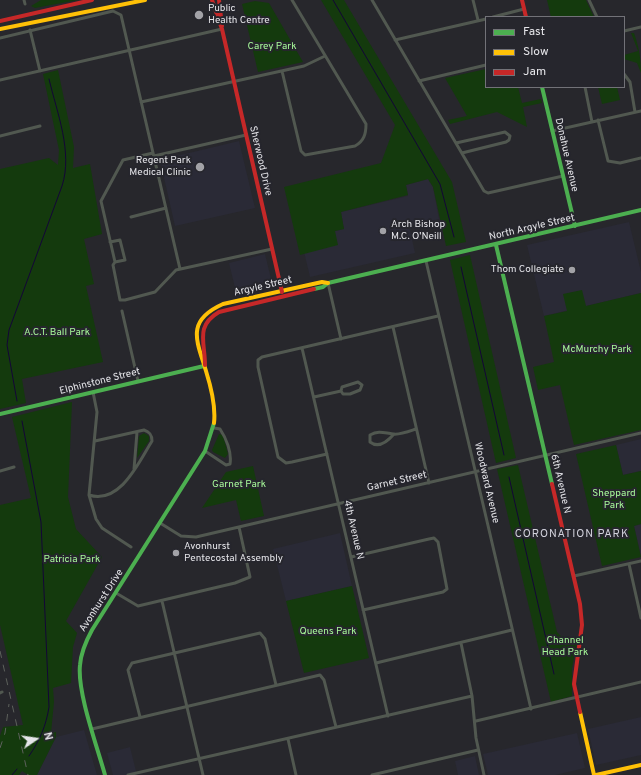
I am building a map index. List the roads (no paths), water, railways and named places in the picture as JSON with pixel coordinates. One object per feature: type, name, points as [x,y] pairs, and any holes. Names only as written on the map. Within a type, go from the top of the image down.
[{"type":"street","points":[[0,21],[92,0]]},
{"type":"street","points":[[0,29],[145,0]]},
{"type":"street","name":"Sherwood Drive","points":[[212,0],[222,29]]},
{"type":"street","name":"Sherwood Drive","points":[[218,0],[222,29],[283,296]]},
{"type":"street","points":[[282,71],[301,151],[305,155],[309,156],[355,146],[365,137],[366,124],[292,0]]},
{"type":"street","points":[[372,0],[484,191],[488,193],[563,176]]},
{"type":"street","points":[[473,0],[478,20]]},
{"type":"street","points":[[522,0],[526,16]]},
{"type":"street","points":[[589,0],[597,16]]},
{"type":"street","points":[[497,16],[524,10]]},
{"type":"street","points":[[0,38],[113,11],[121,14],[180,268]]},
{"type":"street","points":[[395,40],[485,19]]},
{"type":"street","points":[[625,31],[641,27]]},
{"type":"street","points":[[0,80],[222,29]]},
{"type":"street","points":[[30,30],[40,71]]},
{"type":"street","points":[[141,102],[308,65],[325,56]]},
{"type":"street","points":[[419,81],[485,66]]},
{"type":"street","points":[[625,75],[630,82],[636,112]]},
{"type":"street","name":"Donahue Avenue","points":[[542,88],[574,226]]},
{"type":"street","points":[[585,88],[592,122]]},
{"type":"street","points":[[552,131],[641,110]]},
{"type":"street","points":[[598,120],[608,161],[620,163],[641,158]]},
{"type":"street","points":[[0,136],[40,126]]},
{"type":"street","points":[[456,143],[505,132],[510,136],[509,140],[506,142],[462,153]]},
{"type":"street","points":[[246,135],[123,160],[101,201],[114,262],[113,265],[120,300],[155,292],[172,272],[180,268],[272,249]]},
{"type":"street","points":[[131,216],[166,208]]},
{"type":"street","name":"North Argyle Street","points":[[426,262],[641,210]]},
{"type":"street","points":[[110,242],[120,240],[125,260],[114,262]]},
{"type":"street","name":"6th Avenue N","points":[[496,245],[580,604],[582,624],[574,672],[576,698],[595,775]]},
{"type":"street","name":"Argyle Street","points":[[204,316],[215,307],[282,290],[322,282],[328,283],[426,262]]},
{"type":"street","name":"Woodward Avenue","points":[[426,262],[531,709]]},
{"type":"street","points":[[328,283],[340,338]]},
{"type":"street","name":"Argyle Street","points":[[206,322],[220,312],[323,287],[328,283]]},
{"type":"street","points":[[122,311],[138,381]]},
{"type":"street","name":"Avonhurst Drive","points":[[105,775],[79,674],[80,660],[84,645],[205,452],[214,428],[214,406],[196,336],[200,320],[204,316]]},
{"type":"street","points":[[327,454],[286,463],[278,457],[258,367],[258,360],[262,357],[438,316]]},
{"type":"street","name":"Avonhurst Drive","points":[[204,366],[206,356],[202,334],[206,322]]},
{"type":"street","points":[[393,327],[429,483]]},
{"type":"street","name":"4th Avenue N","points":[[302,348],[388,716]]},
{"type":"street","name":"Elphinstone Street","points":[[0,414],[204,366]]},
{"type":"street","points":[[314,397],[341,391],[343,394],[353,393],[360,390],[362,385],[358,382],[350,383],[342,387],[341,391]]},
{"type":"street","points":[[93,392],[97,412],[89,495],[96,519],[102,528],[131,547]]},
{"type":"street","points":[[205,452],[226,465],[230,464],[226,437],[220,429],[214,428]]},
{"type":"street","points":[[394,434],[386,432],[374,433],[370,435],[370,442],[376,445],[383,443],[394,434],[416,429]]},
{"type":"street","points":[[89,495],[95,497],[112,492],[125,484],[152,441],[149,432],[144,430],[95,441]]},
{"type":"street","points":[[133,471],[137,432]]},
{"type":"street","name":"Garnet Street","points":[[160,523],[181,536],[189,538],[641,433]]},
{"type":"street","points":[[0,470],[14,467]]},
{"type":"street","points":[[116,593],[138,606],[235,583],[250,577],[239,527]]},
{"type":"street","points":[[351,557],[434,538],[438,542],[447,589],[443,592],[363,610]]},
{"type":"street","points":[[574,576],[641,561]]},
{"type":"street","points":[[629,564],[641,618]]},
{"type":"street","points":[[162,601],[203,775]]},
{"type":"street","points":[[376,663],[512,630]]},
{"type":"street","points":[[140,717],[128,670],[132,663],[174,652],[260,633],[265,639],[276,685]]},
{"type":"street","points":[[460,643],[472,696],[476,721],[478,750],[484,775]]},
{"type":"street","points":[[92,729],[187,705],[320,675],[324,680],[336,727]]},
{"type":"street","points":[[476,721],[641,682]]},
{"type":"street","points":[[128,775],[472,696]]},
{"type":"street","points":[[288,739],[296,775]]},
{"type":"street","points":[[372,775],[389,773],[478,750]]},
{"type":"street","points":[[595,775],[641,765]]},
{"type":"waterway","points":[[333,0],[440,184],[454,237]]},
{"type":"waterway","points":[[17,401],[7,345],[9,330],[62,186],[65,173],[66,160],[63,132],[49,79]]},
{"type":"waterway","points":[[461,267],[504,455]]},
{"type":"waterway","points":[[22,421],[41,522],[49,707],[42,733],[29,756]]},
{"type":"waterway","points":[[509,477],[554,674]]},
{"type":"waterway","points":[[12,775],[17,769]]},
{"type":"railway","points":[[0,651],[28,775]]},
{"type":"railway","points":[[0,748],[5,733],[9,704]]},
{"type":"place","name":"Public Health Centre","points":[[199,15]]},
{"type":"place","name":"Regent Park Medical Clinic","points":[[200,167]]},
{"type":"place","name":"Arch Bishop M.C. O'Neill","points":[[383,231]]},
{"type":"place","name":"Thom Collegiate","points":[[572,270]]},
{"type":"place","name":"Avonhurst Pentecostal Assembly","points":[[176,553]]},
{"type":"district","name":"CORONATION PARK","points":[[572,535]]},
{"type":"park label","name":"Carey Park","points":[[272,47]]},
{"type":"park label","name":"A.C.T. Ball Park","points":[[57,333]]},
{"type":"park label","name":"McMurchy Park","points":[[597,350]]},
{"type":"park label","name":"Garnet Park","points":[[239,485]]},
{"type":"park label","name":"Sheppard Park","points":[[614,500]]},
{"type":"park label","name":"Patricia Park","points":[[72,560]]},
{"type":"park label","name":"Queens Park","points":[[328,632]]},
{"type":"park label","name":"Channel Head Park","points":[[565,646]]}]
